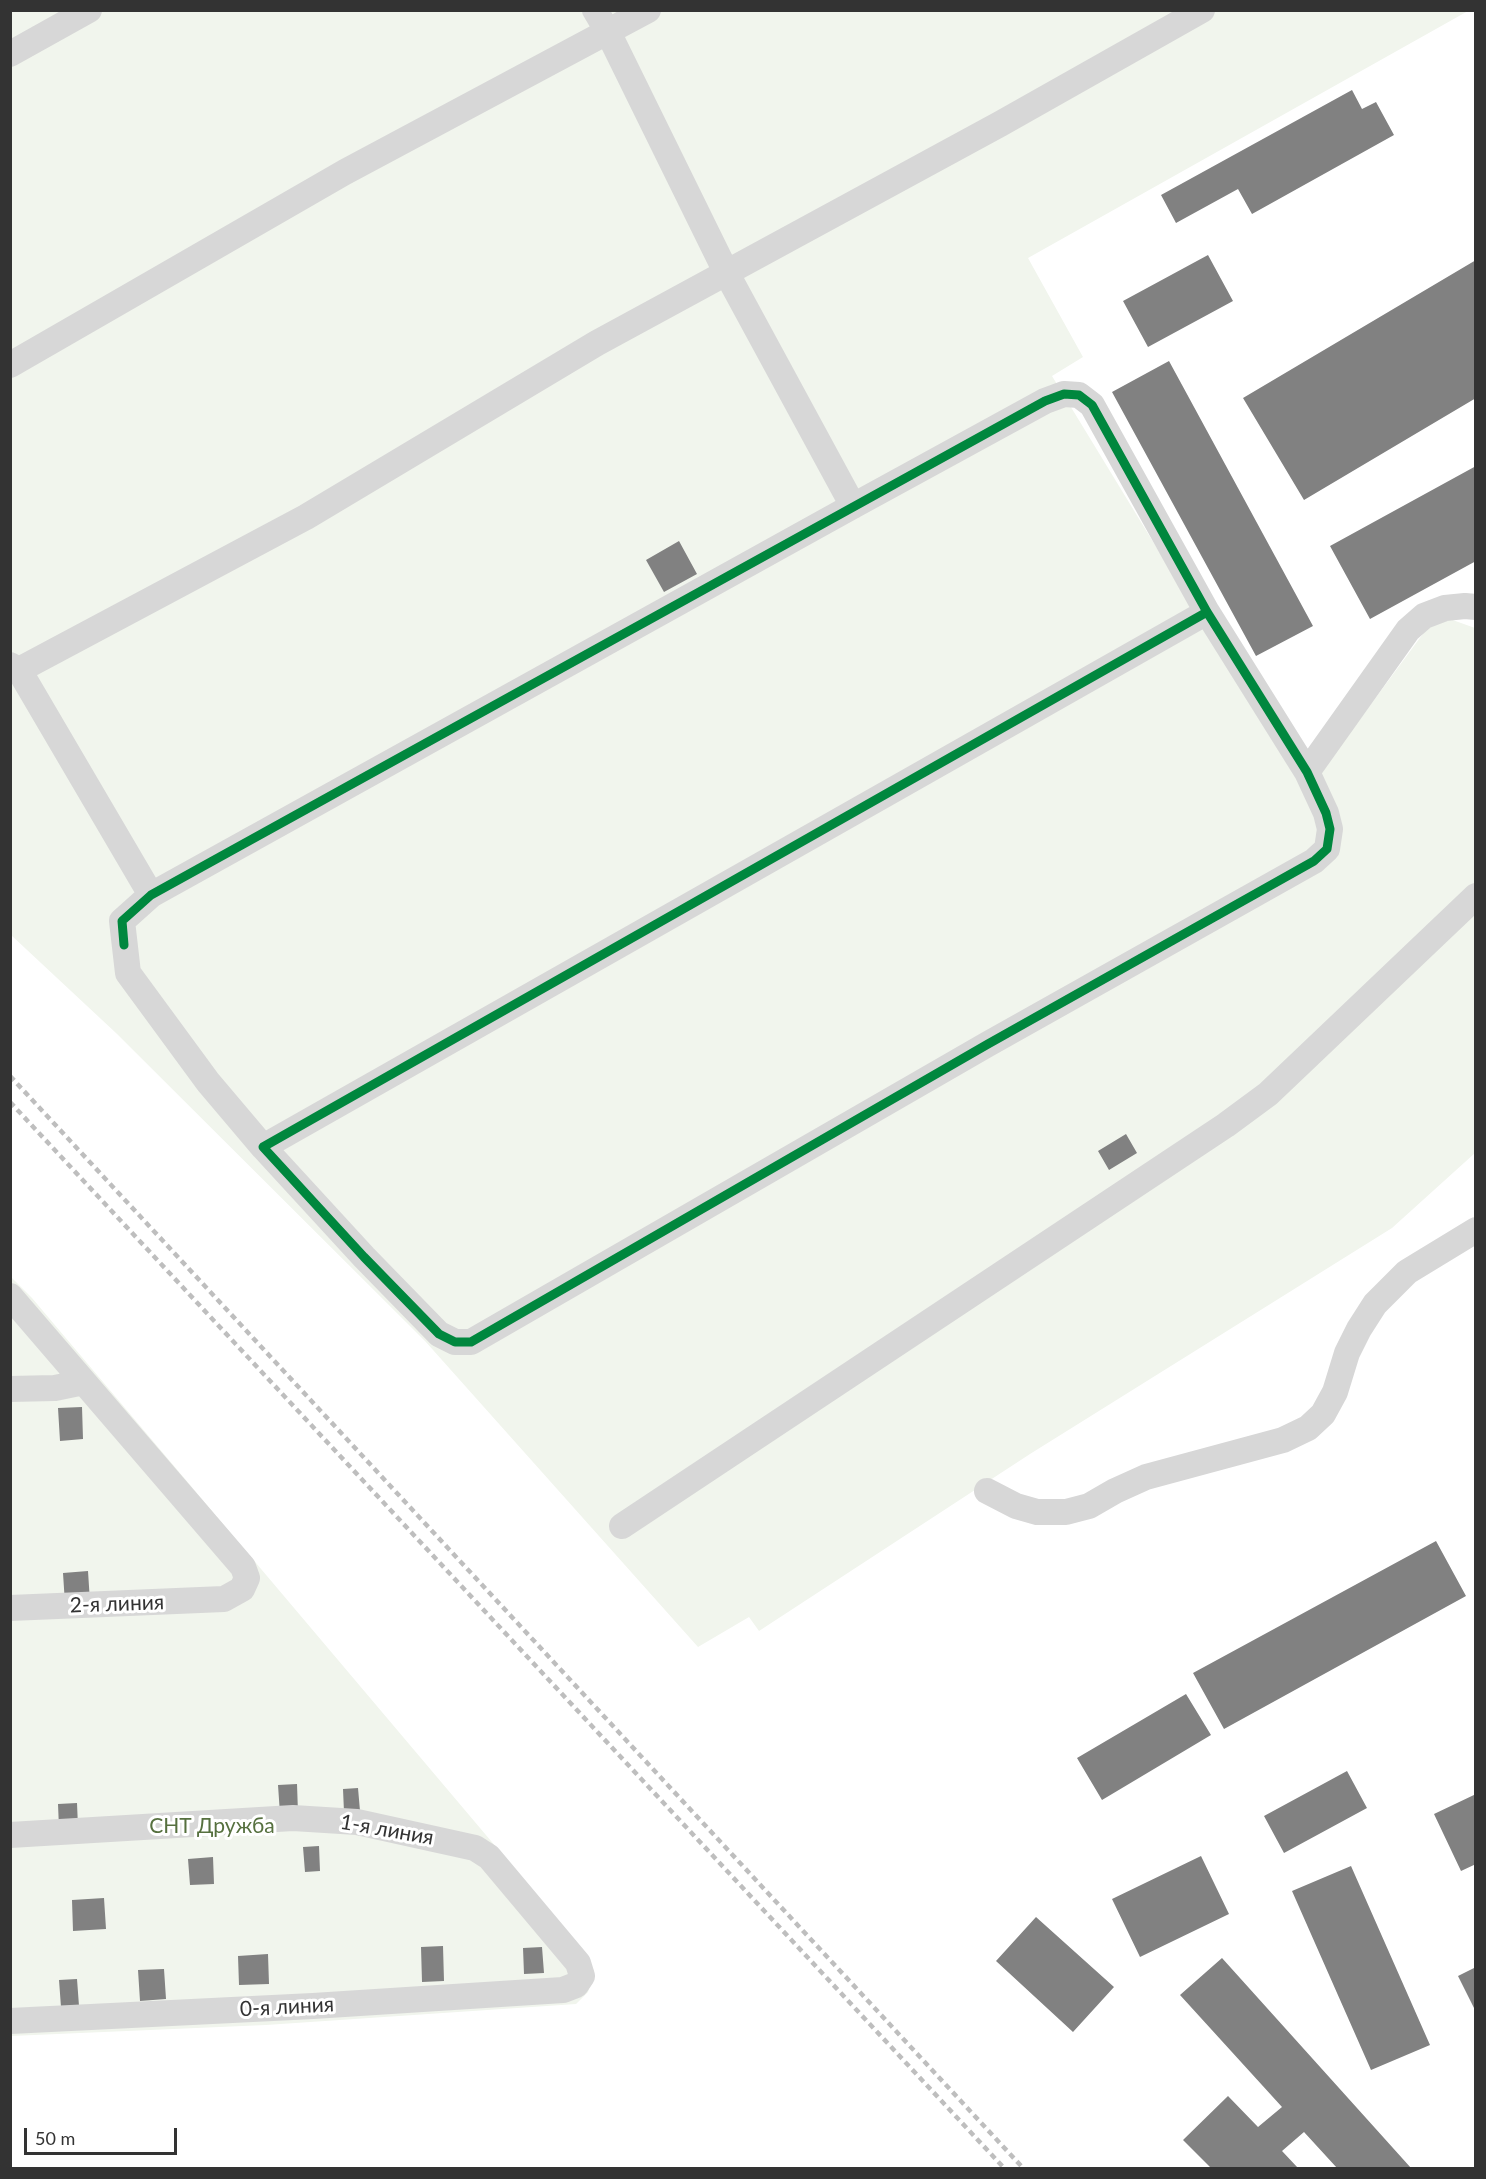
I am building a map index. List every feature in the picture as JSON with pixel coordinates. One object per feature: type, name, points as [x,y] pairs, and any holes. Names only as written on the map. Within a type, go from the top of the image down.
[{"type":"street","points":[[10,54],[89,10]]},
{"type":"street","points":[[595,10],[726,272],[853,506]]},
{"type":"street","points":[[10,365],[345,172],[648,10]]},
{"type":"street","points":[[150,895],[15,668],[306,517],[597,343],[1000,124],[1202,10]]},
{"type":"street","points":[[1064,394],[1079,395],[1092,405],[1207,612],[1306,772],[1326,813],[1330,829],[1327,849],[1314,861],[978,1050],[471,1342],[455,1342],[439,1334],[263,1147],[208,1082],[128,973],[122,921],[150,895],[853,506],[1045,401],[1064,394]]},
{"type":"street","points":[[1306,772],[1408,630],[1424,616],[1445,608],[1476,607]]},
{"type":"street","points":[[263,1147],[1207,612]]},
{"type":"street","points":[[622,1526],[1226,1125],[1268,1094],[1476,896]]},
{"type":"street","points":[[987,1491],[1016,1506],[1036,1512],[1066,1512],[1089,1506],[1146,1477],[1283,1440],[1308,1428],[1323,1414],[1335,1392],[1347,1353],[1375,1304],[1407,1272],[1476,1230]]},
{"type":"street","points":[[10,1296],[84,1382],[55,1388],[10,1389]]},
{"type":"street","name":"2-я линия","points":[[10,1608],[224,1599],[242,1589],[247,1578],[243,1567],[84,1382]]},
{"type":"street","name":"1-я линия","points":[[10,1835],[293,1818],[357,1822],[475,1848],[489,1857],[578,1963],[582,1976],[576,1985],[563,1990]]},
{"type":"street","name":"0-я линия","points":[[10,2021],[313,2006],[563,1990]]},
{"type":"green space","points":[[10,11],[1468,11],[1028,258],[1083,357],[1052,376],[1303,788],[1329,761],[1428,627],[1447,618],[1475,628],[1475,1153],[1392,1228],[1030,1454],[759,1631],[749,1617],[698,1647],[425,1341],[116,1033],[11,935]]},
{"type":"green space","name":"СНТ Дружба","points":[[10,1276],[32,1298],[584,1951],[594,1971],[588,1992],[576,2004],[266,2025],[11,2036]]},
{"type":"building","points":[[1352,90],[1362,109],[1376,102],[1394,135],[1252,214],[1238,189],[1176,223],[1161,195]]},
{"type":"building","points":[[1208,255],[1233,301],[1148,347],[1123,301]]},
{"type":"building","points":[[1476,260],[1476,398],[1304,500],[1243,398]]},
{"type":"building","points":[[1169,361],[1313,626],[1256,656],[1112,392]]},
{"type":"building","points":[[1476,466],[1476,561],[1370,619],[1330,546]]},
{"type":"building","points":[[679,541],[697,574],[664,592],[646,560]]},
{"type":"building","points":[[1126,1134],[1137,1153],[1109,1170],[1098,1151]]},
{"type":"building","points":[[82,1407],[83,1439],[60,1441],[58,1408]]},
{"type":"building","points":[[1436,1541],[1466,1596],[1224,1729],[1193,1673]]},
{"type":"building","points":[[88,1571],[90,1602],[65,1604],[63,1573]]},
{"type":"building","points":[[1186,1694],[1211,1735],[1102,1800],[1077,1758]]},
{"type":"building","points":[[1347,1771],[1367,1808],[1284,1853],[1264,1816]]},
{"type":"building","points":[[297,1784],[298,1813],[280,1814],[278,1785]]},
{"type":"building","points":[[358,1788],[360,1811],[344,1812],[343,1789]]},
{"type":"building","points":[[1476,1794],[1476,1864],[1461,1871],[1434,1814]]},
{"type":"building","points":[[77,1803],[78,1827],[59,1828],[58,1804]]},
{"type":"building","points":[[319,1846],[320,1871],[305,1872],[303,1847]]},
{"type":"building","points":[[1201,1856],[1229,1914],[1140,1957],[1112,1899]]},
{"type":"building","points":[[213,1857],[214,1884],[190,1885],[188,1859]]},
{"type":"building","points":[[1351,1866],[1430,2045],[1371,2070],[1292,1891]]},
{"type":"building","points":[[104,1898],[106,1929],[73,1931],[72,1900]]},
{"type":"building","points":[[1036,1917],[1114,1987],[1073,2032],[996,1961]]},
{"type":"building","points":[[443,1946],[444,1981],[422,1982],[421,1947]]},
{"type":"building","points":[[542,1947],[544,1973],[524,1974],[523,1948]]},
{"type":"building","points":[[268,1954],[269,1984],[239,1985],[238,1956]]},
{"type":"building","points":[[1222,1958],[1411,2168],[1337,2168],[1304,2132],[1282,2151],[1298,2168],[1211,2168],[1183,2140],[1228,2096],[1258,2127],[1282,2107],[1180,1995]]},
{"type":"building","points":[[1476,1967],[1476,2012],[1458,1976]]},
{"type":"building","points":[[164,1969],[166,1999],[140,2001],[138,1970]]},
{"type":"building","points":[[77,1979],[79,2006],[61,2007],[59,1980]]},
{"type":"railway","points":[[10,1076],[1023,2168]]},
{"type":"railway","points":[[10,1102],[1004,2168]]},
{"type":"cycle path","points":[[124,945],[122,921],[151,895],[1045,401],[1064,394],[1079,395],[1092,405],[1207,612],[1307,772],[1326,813],[1330,829],[1327,849],[1314,861],[988,1044],[471,1342],[455,1342],[439,1334],[364,1257],[263,1147],[1207,612]]}]
